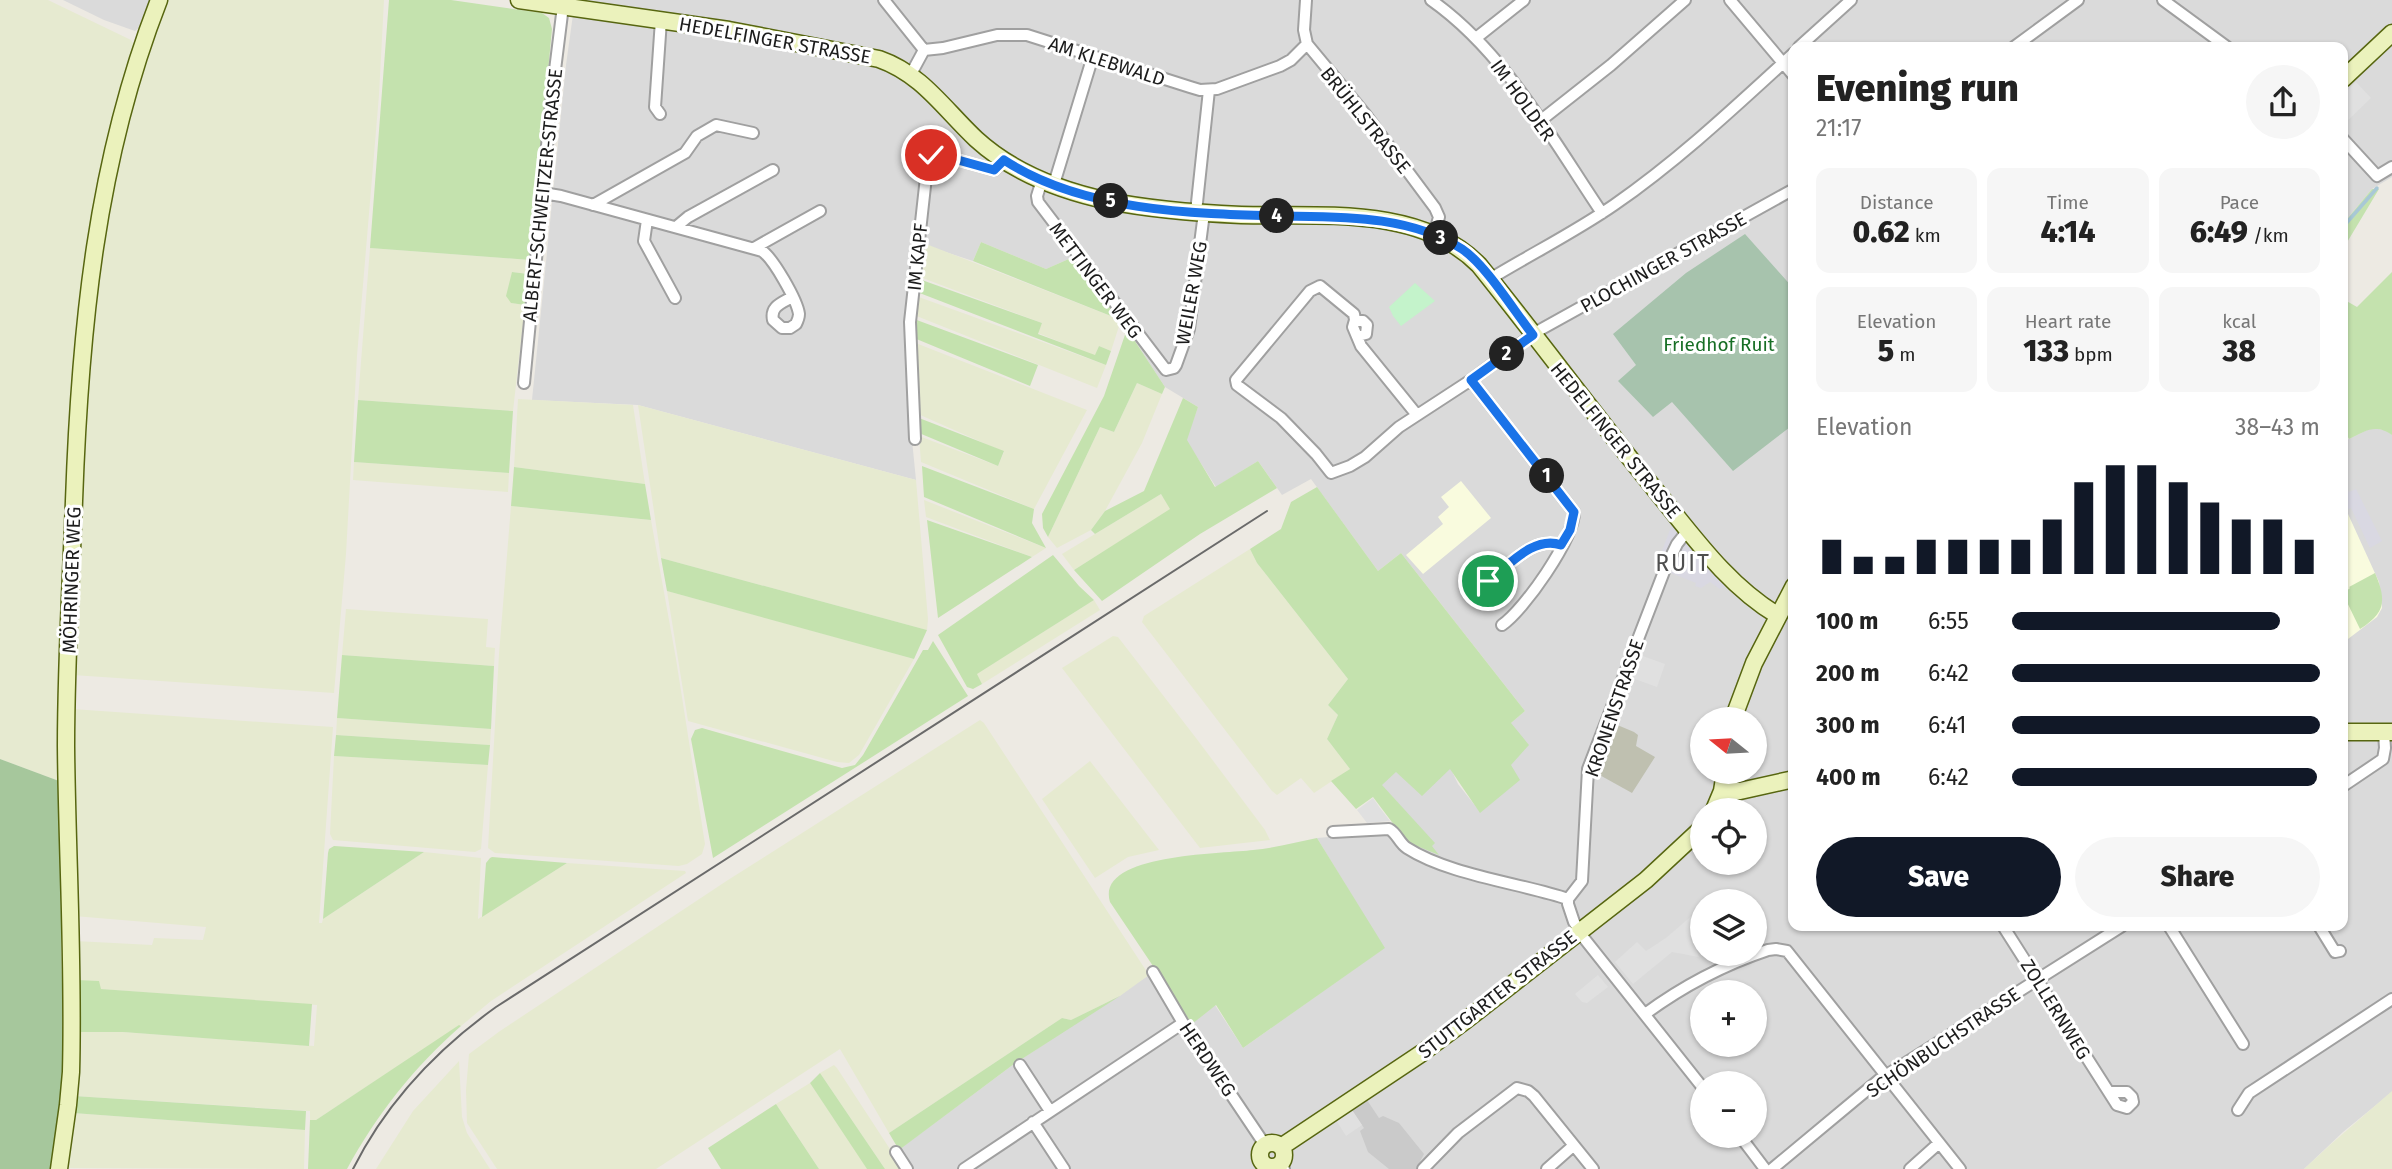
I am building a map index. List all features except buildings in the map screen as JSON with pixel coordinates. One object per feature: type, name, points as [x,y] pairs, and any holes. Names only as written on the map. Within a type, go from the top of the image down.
[{"type":"street","name":"MÖHRINGER WEG","points":[[59,1169],[68,1105],[71,1054],[67,700],[81,357],[91,270],[107,180],[130,87],[159,0]]},
{"type":"street","name":"HEDELFINGER STRASSE","points":[[519,0],[661,20],[865,54],[891,63],[911,74],[931,91],[977,140],[1004,160],[1048,182],[1108,201],[1200,213],[1377,220],[1434,235],[1464,250],[1490,279],[1688,530],[1735,583],[1777,615]]},
{"type":"street","points":[[884,0],[924,50],[911,74]]},
{"type":"street","points":[[1209,90],[1291,60],[1307,44],[1304,30],[1306,0]]},
{"type":"street","name":"IM HOLDER","points":[[1431,0],[1476,38],[1540,121],[1602,213]]},
{"type":"street","points":[[1476,38],[1524,0]]},
{"type":"street","points":[[1540,121],[1612,65],[1685,0]]},
{"type":"street","points":[[1730,0],[1788,68]]},
{"type":"street","points":[[1805,42],[1851,0]]},
{"type":"street","points":[[2021,42],[2078,0]]},
{"type":"street","points":[[2163,0],[2212,42]]},
{"type":"street","name":"ALBERT-SCHWEITZER-STRASSE","points":[[524,383],[562,6]]},
{"type":"street","points":[[660,114],[655,104],[661,20]]},
{"type":"street","points":[[2348,74],[2392,33]]},
{"type":"street","name":"AM KLEBWALD","points":[[924,50],[943,48],[997,34],[1016,34],[1200,90],[1209,90]]},
{"type":"street","name":"BRÜHLSTRASSE","points":[[1307,44],[1365,114],[1436,208],[1439,217],[1434,235]]},
{"type":"street","points":[[1048,182],[1093,56]]},
{"type":"street","points":[[1490,279],[1602,213],[1656,175],[1788,57]]},
{"type":"street","name":"WEILER WEG","points":[[1171,370],[1176,365],[1189,329],[1209,90]]},
{"type":"street","points":[[593,205],[685,153],[698,136],[716,125],[753,134]]},
{"type":"street","points":[[2348,144],[2377,176],[2392,167]]},
{"type":"street","name":"IM KAPF","points":[[915,439],[910,317],[928,159],[931,155],[938,155],[994,170],[1004,160]]},
{"type":"street","points":[[676,227],[688,217],[773,170]]},
{"type":"street","name":"METTINGER WEG","points":[[1048,182],[1037,196],[1038,202],[1161,366],[1171,370]]},
{"type":"street","name":"PLOCHINGER STRASSE","points":[[1417,415],[1361,346],[1358,336],[1366,334],[1367,325],[1363,321],[1355,321],[1354,314],[1322,287],[1315,286],[1236,380],[1237,385],[1287,424],[1331,473],[1365,457],[1417,415],[1533,335],[1788,192]]},
{"type":"street","points":[[542,193],[754,248],[769,257],[792,297]]},
{"type":"street","points":[[754,248],[820,211]]},
{"type":"street","points":[[647,220],[644,241],[675,298]]},
{"type":"street","points":[[1471,380],[1572,509],[1573,521],[1556,558],[1513,617],[1502,625]]},
{"type":"street","name":"KRONENSTRASSE","points":[[1568,899],[1583,881],[1588,769],[1676,544],[1688,530]]},
{"type":"street","points":[[1480,579],[1488,581],[1532,548],[1551,543],[1561,545]]},
{"type":"street","points":[[1737,707],[1743,688],[1788,596]]},
{"type":"street","points":[[2348,732],[2388,733],[2383,759],[2348,783]]},
{"type":"street","points":[[1722,791],[1740,791],[1788,780]]},
{"type":"street","points":[[1719,798],[1723,784]]},
{"type":"street","points":[[1332,832],[1389,829],[1405,847],[1457,869],[1568,899],[1568,907],[1579,931],[1690,1071]]},
{"type":"street","name":"STUTTGARTER STRASSE","points":[[1273,1146],[1422,1053],[1653,873],[1690,839]]},
{"type":"street","name":"ZOLLERNWEG","points":[[2006,931],[2109,1092]]},
{"type":"street","name":"SCHÖNBUCHSTRASSE","points":[[1772,1169],[1886,1075],[2114,931]]},
{"type":"street","points":[[2172,931],[2243,1044]]},
{"type":"street","points":[[2322,931],[2335,951],[2340,951]]},
{"type":"street","points":[[1645,1014],[1678,990],[1705,976],[1763,952],[1782,950],[1792,956],[1960,1169]]},
{"type":"street","name":"HERDWEG","points":[[1153,972],[1183,1023],[1273,1146]]},
{"type":"street","points":[[2238,1110],[2249,1093],[2392,999]]},
{"type":"street","points":[[964,1169],[1183,1023]]},
{"type":"street","points":[[1020,1065],[1050,1111]]},
{"type":"street","points":[[1423,1169],[1458,1133],[1517,1088],[1534,1096],[1593,1169]]},
{"type":"street","points":[[1034,1122],[1064,1169]]},
{"type":"street","points":[[1910,1169],[1939,1143]]},
{"type":"street","points":[[1273,1146],[1284,1154],[1281,1167],[1255,1165],[1260,1151],[1273,1146]]},
{"type":"street","points":[[1547,1169],[1573,1146]]},
{"type":"street","points":[[1750,1148],[1765,1169]]},
{"type":"street","points":[[896,1153],[907,1169]]},
{"type":"shaded area","points":[[0,0],[48,0],[131,40],[134,45],[102,166],[91,223],[76,335],[71,388],[59,781],[0,759]]},
{"type":"shaded area","points":[[63,0],[150,0],[140,27],[135,31],[104,20]]},
{"type":"shaded area","points":[[166,0],[384,0],[334,693],[73,675],[78,534],[93,296],[120,147],[147,48]]},
{"type":"shaded area","points":[[575,0],[2392,0],[2392,177],[2372,189],[2348,218],[2348,42],[1788,42],[1788,931],[2348,931],[2348,440],[2371,428],[2386,430],[2392,435],[2392,1092],[2343,1132],[2304,1169],[903,1169],[893,1154],[1014,1064],[1149,975],[1181,1032],[1215,1005],[1243,1048],[1384,948],[1317,838],[1387,832],[1409,817],[1380,785],[1396,770],[1450,767],[1458,784],[1480,812],[1511,765],[1511,723],[1525,711],[1401,553],[1378,571],[1311,479],[1282,495],[1258,461],[1216,487],[1186,440],[1198,407],[1165,387],[1121,320],[1071,258],[1046,269],[981,242],[973,261],[915,242],[912,440],[916,480],[638,405],[532,400]]},
{"type":"shaded area","points":[[2356,82],[2371,98],[2348,120],[2348,90]]},
{"type":"shaded area","points":[[921,242],[1121,320],[1111,351],[1099,346],[1095,356],[1038,333],[1042,323],[920,277]]},
{"type":"shaded area","points":[[370,248],[530,260],[528,274],[512,272],[511,303],[525,305],[513,411],[358,400]]},
{"type":"shaded area","points":[[916,296],[1106,365],[1097,388],[914,315]]},
{"type":"shaded area","points":[[913,342],[1087,410],[1034,509],[921,462],[919,436],[998,466],[1004,452],[918,414]]},
{"type":"shaded area","points":[[1137,383],[1162,394],[1142,443],[1105,511],[1091,530],[1057,548],[1048,537],[1100,427],[1114,432]]},
{"type":"shaded area","points":[[518,399],[633,405],[645,484],[514,467]]},
{"type":"shaded area","points":[[638,405],[916,480],[927,630],[661,558]]},
{"type":"shaded area","points":[[354,462],[509,473],[508,492],[353,480]]},
{"type":"shaded area","points":[[1461,481],[1491,518],[1423,574],[1406,555],[1443,524],[1438,517],[1449,507],[1441,497]]},
{"type":"shaded area","points":[[2356,489],[2382,541],[2370,548],[2351,508],[2348,509],[2348,490],[2349,492]]},
{"type":"shaded area","points":[[1161,494],[1171,509],[1074,570],[1062,554]]},
{"type":"shaded area","points":[[924,500],[1046,548],[1032,557],[926,517]]},
{"type":"shaded area","points":[[511,506],[651,520],[705,844],[702,854],[687,864],[679,866],[495,853],[488,848]]},
{"type":"shaded area","points":[[2348,514],[2379,582],[2382,608],[2377,617],[2348,639]]},
{"type":"shaded area","points":[[1676,522],[1727,582],[1723,588],[1720,589],[1710,582],[1701,588],[1695,586],[1696,583],[1656,567],[1671,527]]},
{"type":"shaded area","points":[[1250,549],[1257,563],[1348,679],[1328,705],[1338,715],[1327,739],[1350,769],[1314,793],[1301,778],[1277,795],[1272,791],[1142,622],[1144,616]]},
{"type":"shaded area","points":[[667,591],[914,659],[859,755],[849,763],[688,721]]},
{"type":"shaded area","points":[[1094,600],[1100,610],[982,684],[976,674]]},
{"type":"shaded area","points":[[346,609],[488,619],[486,647],[495,648],[494,666],[342,655]]},
{"type":"shaded area","points":[[1113,636],[1118,637],[1196,738],[1270,840],[1200,848],[1062,668]]},
{"type":"shaded area","points":[[1640,655],[1665,664],[1657,687],[1632,678]]},
{"type":"shaded area","points":[[72,709],[333,727],[319,923],[424,852],[481,858],[478,919],[567,863],[686,873],[491,1001],[461,1026],[316,1120],[310,1120],[310,1111],[74,1096],[77,1032],[123,1032],[314,1046],[317,1005],[100,989],[76,980],[75,941],[152,945],[154,938],[203,940],[206,927],[74,916]]},
{"type":"shaded area","points":[[337,718],[491,729],[490,745],[336,735]]},
{"type":"shaded area","points":[[980,720],[1149,975],[1120,996],[1071,1020],[1062,1018],[889,1133],[840,1049],[656,1169],[497,1169],[467,1123],[469,1054],[728,880]]},
{"type":"shaded area","points":[[1615,724],[1638,735],[1636,746],[1655,757],[1632,793],[1596,773]]},
{"type":"shaded area","points":[[334,756],[488,765],[481,849],[475,852],[333,840],[330,834]]},
{"type":"shaded area","points":[[1090,761],[1159,850],[1128,857],[1095,878],[1042,799]]},
{"type":"shaded area","points":[[1373,798],[1390,821],[1367,823],[1357,810]]},
{"type":"shaded area","points":[[1690,917],[1690,955],[1672,952],[1633,984],[1615,962],[1637,942],[1646,951]]},
{"type":"shaded area","points":[[1598,975],[1608,987],[1587,1003],[1582,1002],[1575,994]]},
{"type":"shaded area","points":[[459,1061],[462,1117],[467,1133],[490,1169],[376,1169],[413,1111]]},
{"type":"shaded area","points":[[834,1065],[903,1169],[885,1169],[820,1073]]},
{"type":"shaded area","points":[[810,1083],[868,1169],[819,1169],[776,1104]]},
{"type":"shaded area","points":[[2392,1091],[2392,1169],[2304,1169],[2330,1145]]},
{"type":"shaded area","points":[[1367,1100],[1379,1118],[1383,1116],[1399,1123],[1424,1154],[1416,1169],[1389,1169],[1368,1152],[1360,1131],[1364,1128],[1352,1110]]},
{"type":"shaded area","points":[[1352,1110],[1362,1125],[1346,1136],[1336,1120]]},
{"type":"shaded area","points":[[73,1113],[305,1130],[304,1169],[64,1168]]},
{"type":"green space","points":[[389,0],[451,0],[542,13],[549,18],[552,29],[530,260],[370,248]]},
{"type":"green space","points":[[2372,189],[2379,189],[2348,241],[2348,218]]},
{"type":"green space","name":"Friedhof Ruit","points":[[1745,234],[1788,282],[1788,429],[1733,471],[1672,402],[1653,417],[1618,381],[1636,365],[1613,334],[1686,273]]},
{"type":"green space","points":[[981,242],[1046,269],[1071,258],[1121,320],[973,261]]},
{"type":"green space","points":[[512,272],[528,274],[525,305],[511,303],[506,296]]},
{"type":"green space","points":[[2392,272],[2392,435],[2376,429],[2348,437],[2348,302],[2357,307]]},
{"type":"green space","points":[[919,279],[1042,323],[1038,334],[1095,355],[1099,346],[1111,351],[1106,365],[917,292]]},
{"type":"green space","points":[[1415,283],[1435,301],[1401,326],[1389,307]]},
{"type":"green space","points":[[914,319],[1038,365],[1030,386],[914,338]]},
{"type":"green space","points":[[1127,329],[1165,387],[1162,394],[1137,383],[1114,432],[1100,427],[1048,537],[1043,528],[1042,514],[1104,396]]},
{"type":"green space","points":[[1183,398],[1198,407],[1187,440],[1215,487],[1258,461],[1277,488],[1200,534],[1102,601],[1074,570],[1170,509],[1161,494],[1095,534],[1091,530],[1105,511],[1144,491]]},
{"type":"green space","points":[[358,400],[513,411],[509,473],[354,462]]},
{"type":"green space","points":[[919,418],[1004,451],[998,466],[919,433]]},
{"type":"green space","points":[[922,466],[1034,509],[1032,523],[1046,548],[924,497]]},
{"type":"green space","points":[[514,467],[645,484],[651,520],[511,506]]},
{"type":"green space","points":[[1317,487],[1378,571],[1401,553],[1525,711],[1511,723],[1529,745],[1511,765],[1520,780],[1480,813],[1450,769],[1422,796],[1396,772],[1382,785],[1435,843],[1432,846],[1439,855],[1407,842],[1373,797],[1356,809],[1331,781],[1350,769],[1327,739],[1338,715],[1328,705],[1348,679],[1257,563],[1250,549],[1281,529],[1291,502]]},
{"type":"green space","points":[[927,520],[1032,557],[938,618]]},
{"type":"green space","points":[[1053,555],[1094,600],[977,674],[982,684],[973,689],[967,687],[938,635]]},
{"type":"green space","points":[[661,558],[927,630],[914,659],[667,591]]},
{"type":"green space","points":[[2375,573],[2381,591],[2379,612],[2360,629],[2348,604],[2349,587]]},
{"type":"green space","points":[[933,641],[968,696],[713,858],[691,739],[695,730],[702,728],[842,768],[855,765],[923,650],[928,650]]},
{"type":"green space","points":[[342,655],[494,666],[491,729],[337,718]]},
{"type":"green space","points":[[336,735],[490,745],[488,765],[334,756]]},
{"type":"green space","points":[[0,759],[59,781],[63,1081],[51,1169],[0,1169]]},
{"type":"green space","points":[[1317,838],[1385,948],[1243,1048],[1216,1005],[1192,1024],[1110,902],[1111,886],[1122,874],[1141,865],[1165,859],[1261,849]]},
{"type":"green space","points":[[334,846],[424,852],[323,919],[328,853]]},
{"type":"green space","points":[[490,858],[567,863],[482,917],[486,863]]},
{"type":"green space","points":[[76,980],[99,981],[101,989],[312,1004],[309,1046],[123,1032],[77,1032]]},
{"type":"green space","points":[[1120,996],[1014,1064],[899,1150],[889,1133],[1062,1018],[1071,1020]]},
{"type":"green space","points":[[461,1026],[398,1092],[347,1169],[308,1169],[310,1120],[316,1120]]},
{"type":"green space","points":[[820,1073],[885,1169],[867,1169],[810,1083]]},
{"type":"green space","points":[[74,1096],[306,1111],[305,1130],[73,1113]]},
{"type":"green space","points":[[776,1104],[819,1169],[721,1169],[708,1148]]},
{"type":"waterway","points":[[2348,221],[2377,188]]},
{"type":"tram line","points":[[353,1169],[381,1122],[414,1079],[453,1041],[496,1007],[1267,511]]},
{"type":"district","name":"RUIT","points":[[1683,563]]},
{"type":"route","points":[[931,155],[936,154],[994,170],[1000,167],[1004,160],[1037,178],[1078,192],[1108,201],[1168,210],[1377,220],[1434,235],[1464,250],[1479,265],[1533,335],[1471,380],[1574,512],[1570,530],[1561,545],[1551,543],[1532,548],[1488,581]]}]
